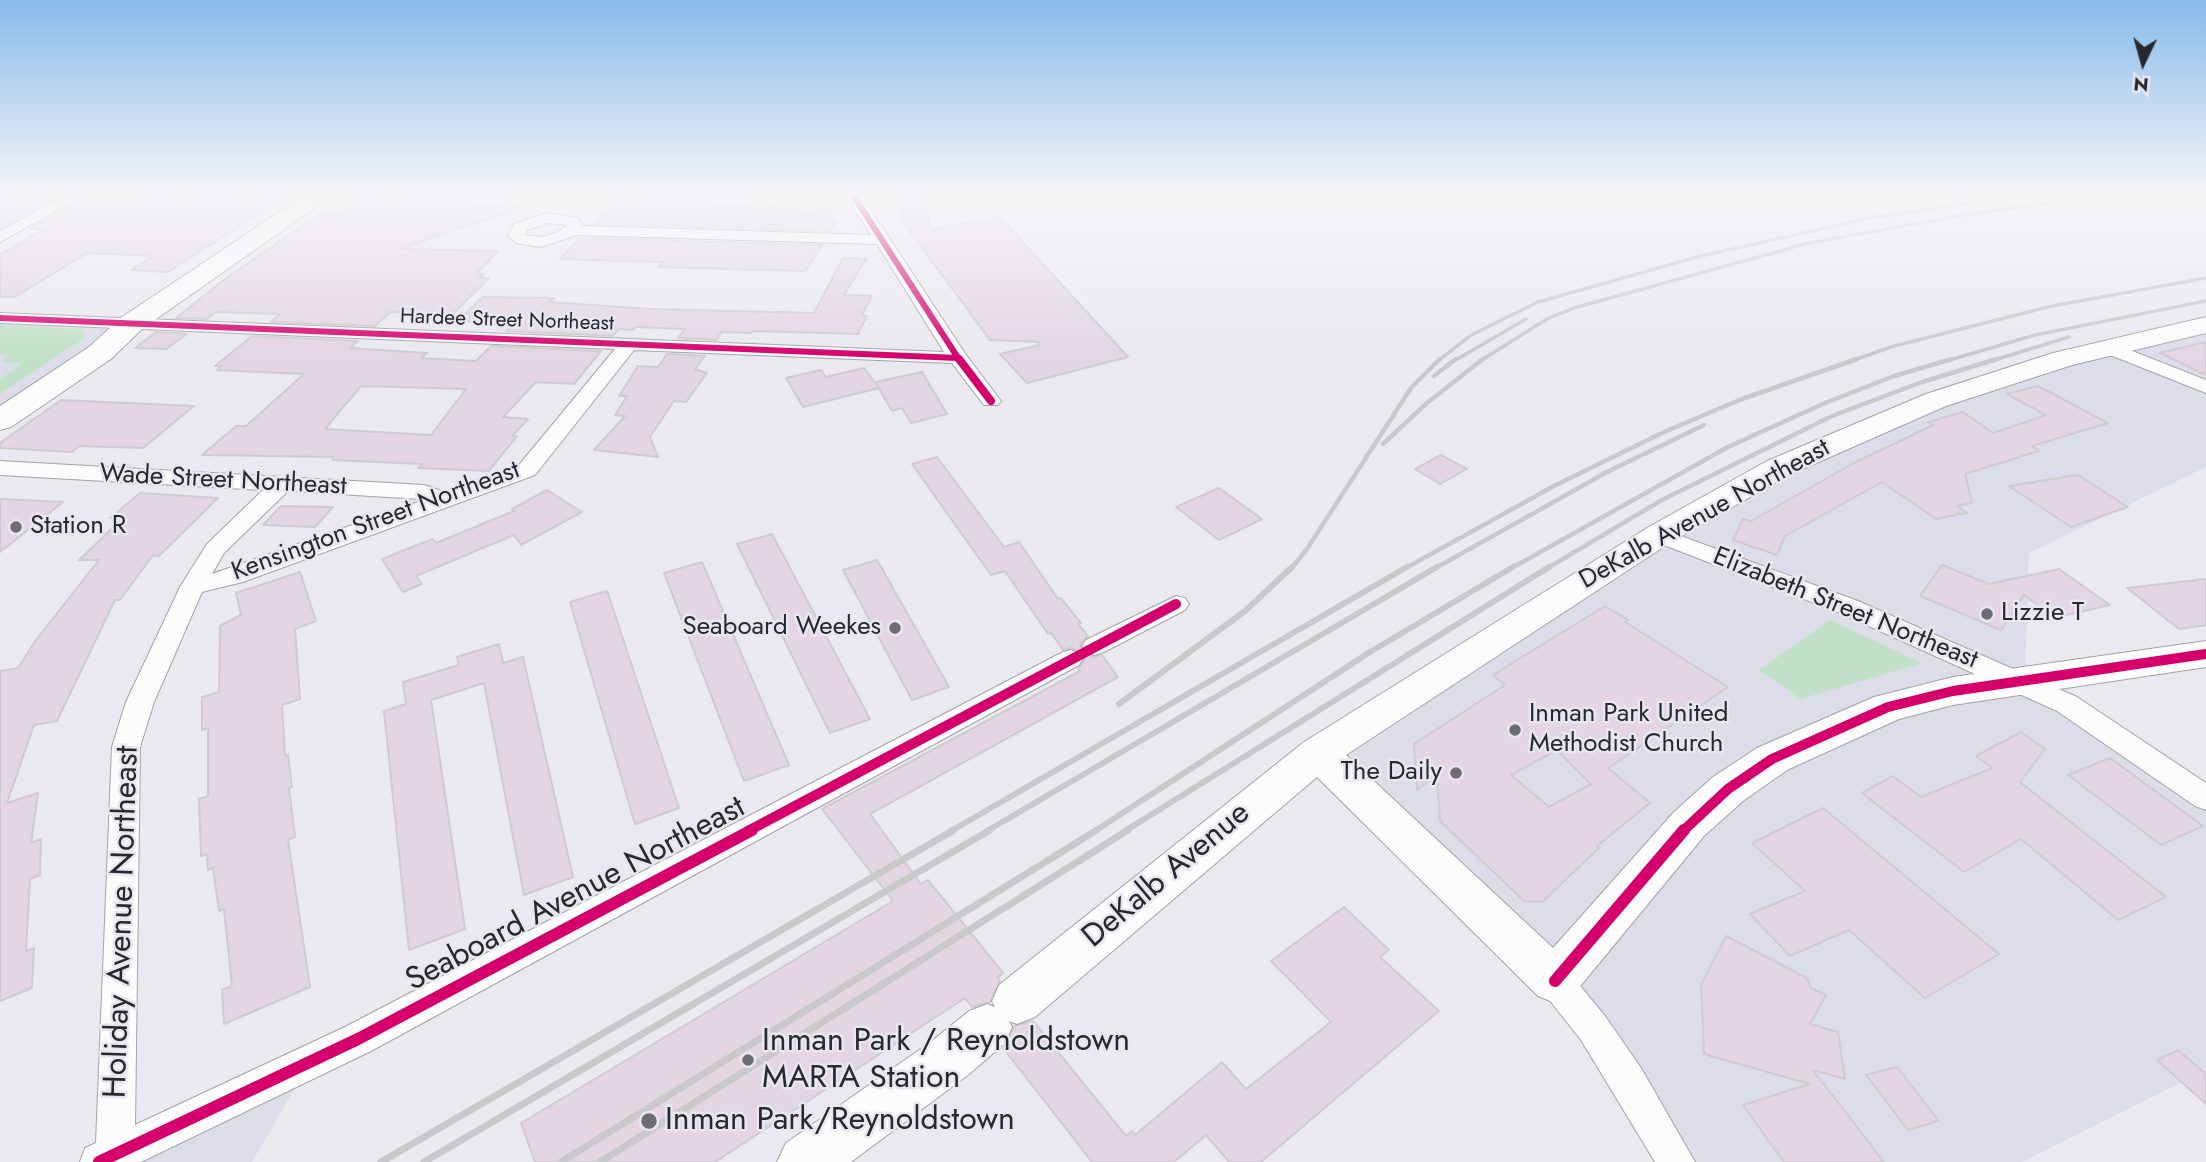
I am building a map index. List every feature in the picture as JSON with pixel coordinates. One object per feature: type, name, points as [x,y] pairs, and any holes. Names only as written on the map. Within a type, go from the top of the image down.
[{"type":"highway","points":[[0,400],[83,347],[132,323],[241,249]]},
{"type":"highway","points":[[0,420],[100,353],[132,323]]},
{"type":"main road","name":"DeKalb Avenue Northeast","points":[[1318,754],[1659,535],[1778,468],[1884,421],[1998,379],[2107,347],[2206,325]]},
{"type":"main road","points":[[1318,754],[1555,981],[1689,824],[1728,789],[1772,759],[1888,707],[1954,691],[2206,654]]},
{"type":"main road","name":"DeKalb Avenue","points":[[805,1162],[950,1058],[1318,754]]},
{"type":"street","points":[[888,249],[958,358],[991,401]]},
{"type":"street","name":"Hardee Street Northeast","points":[[0,318],[958,358]]},
{"type":"street","name":"Kensington Street Northeast","points":[[192,587],[234,576],[527,470],[629,344]]},
{"type":"street","points":[[2107,347],[2206,387]]},
{"type":"street","name":"Wade Street Northeast","points":[[0,468],[424,492],[446,500]]},
{"type":"street","name":"Holiday Avenue Northeast","points":[[107,1158],[126,747],[140,702],[192,587],[215,549],[282,484]]},
{"type":"street","name":"Elizabeth Street Northeast","points":[[1659,535],[1849,607],[2021,681],[2067,704],[2206,798]]},
{"type":"street","name":"Seaboard Avenue Northeast","points":[[107,1158],[358,1039],[1176,604]]},
{"type":"street","points":[[1555,981],[1621,1070],[1676,1162]]},
{"type":"shaded area","points":[[0,313],[135,318],[0,409]]},
{"type":"shaded area","points":[[2206,323],[2206,467],[2029,553],[2025,675],[2206,797],[2206,1070],[2022,1162],[1676,1162],[1552,961],[1325,751],[1858,423]]},
{"type":"shaded area","points":[[309,1064],[252,1162],[102,1162]]},
{"type":"green space","points":[[0,325],[83,329],[86,337],[0,394],[0,379],[23,363],[2,362],[11,355],[0,354]]},
{"type":"green space","points":[[1830,620],[1922,663],[1801,699],[1759,670]]},
{"type":"building","points":[[10,249],[204,249],[168,272],[131,270],[153,256],[87,253],[15,297],[0,297],[0,255]]},
{"type":"building","points":[[268,249],[498,251],[476,274],[484,274],[480,278],[489,278],[453,314],[391,312],[375,326],[271,322],[280,314],[216,312],[207,319],[176,318]]},
{"type":"building","points":[[569,249],[819,249],[806,271],[659,267],[663,262],[560,259]]},
{"type":"building","points":[[923,249],[1029,249],[1128,357],[1027,383],[1000,354],[1040,345],[1039,342],[990,340]]},
{"type":"building","points":[[843,258],[866,259],[844,295],[872,296],[862,315],[867,316],[858,334],[722,332],[716,340],[678,338],[685,329],[636,327],[633,330],[618,329],[613,336],[506,331],[515,323],[458,321],[483,297],[554,298],[549,302],[650,309],[814,313]]},
{"type":"building","points":[[156,332],[187,334],[166,349],[135,348]]},
{"type":"building","points":[[252,336],[358,341],[350,348],[427,353],[421,358],[476,361],[491,346],[601,351],[574,384],[536,382],[503,417],[528,419],[512,436],[517,436],[489,471],[418,468],[422,464],[332,460],[334,457],[202,455],[236,426],[246,426],[304,374],[217,370],[221,366],[215,366]],"holes":[[[361,386],[466,389],[431,435],[325,429]]]},
{"type":"building","points":[[2206,342],[2206,375],[2160,353]]},
{"type":"building","points":[[667,354],[705,356],[695,369],[707,373],[686,402],[674,401],[650,437],[658,457],[594,450],[625,416],[615,415],[627,396],[619,396],[638,366],[658,367]]},
{"type":"building","points":[[864,368],[879,388],[803,407],[786,378],[821,370],[826,377]]},
{"type":"building","points":[[922,372],[947,414],[911,423],[902,408],[892,411],[875,382]]},
{"type":"building","points":[[2038,386],[2108,423],[2032,446],[2039,451],[1965,474],[1972,503],[1957,506],[1967,513],[1936,519],[1882,482],[1785,536],[1777,555],[1733,540],[1743,519],[1751,521],[1854,463],[1933,425],[1928,422],[1963,412],[1993,433],[2046,415],[2007,394]]},
{"type":"building","points":[[61,400],[194,406],[143,448],[79,446],[72,452],[0,448],[0,443]]},
{"type":"building","points":[[1441,455],[1467,469],[1440,484],[1415,469]]},
{"type":"building","name":"Inman Park / Reynoldstown MARTA Station","points":[[937,457],[1004,547],[1019,542],[1058,599],[1061,598],[1081,623],[1078,624],[1088,636],[1080,645],[1084,653],[1094,657],[1102,655],[1118,677],[870,814],[921,884],[928,880],[1003,973],[998,977],[1000,981],[990,1002],[972,1007],[965,998],[715,1162],[535,1162],[521,1123],[893,901],[822,809],[1080,671],[1078,669],[1085,660],[1081,652],[1071,648],[1063,650],[1051,633],[1048,634],[1005,571],[991,575],[912,464]]},
{"type":"building","points":[[2078,475],[2128,507],[2071,527],[2009,486]]},
{"type":"building","points":[[1219,488],[1262,519],[1219,540],[1176,507]]},
{"type":"building","points":[[547,490],[582,512],[521,545],[514,535],[416,576],[422,584],[403,592],[382,559],[433,539],[436,543],[514,511],[512,509]]},
{"type":"building","points":[[140,493],[218,498],[159,556],[153,555],[120,600],[115,600],[57,721],[34,725],[7,803],[38,793],[31,843],[41,839],[40,875],[30,879],[26,951],[34,948],[32,988],[0,1001],[0,671],[18,668],[36,640],[99,560],[79,560],[123,518],[110,518]]},
{"type":"building","name":"Station R","points":[[0,499],[63,502],[0,552]]},
{"type":"building","points":[[281,506],[333,507],[315,527],[263,525]]},
{"type":"building","points":[[772,534],[870,719],[830,733],[737,544]]},
{"type":"building","name":"Seaboard Weekes","points":[[877,560],[949,687],[912,700],[843,570]]},
{"type":"building","points":[[702,562],[789,765],[744,781],[664,573]]},
{"type":"building","points":[[1942,565],[1989,584],[2059,569],[2110,605],[2054,618],[2024,595],[2001,630],[1920,596]]},
{"type":"building","points":[[300,572],[316,621],[295,629],[300,699],[282,705],[295,837],[288,840],[310,987],[224,1024],[222,990],[232,986],[224,909],[219,911],[213,868],[208,870],[207,854],[201,856],[199,799],[208,796],[208,728],[202,730],[202,697],[219,692],[220,626],[241,615],[236,593]]},
{"type":"building","points":[[2206,579],[2206,625],[2179,629],[2127,588]]},
{"type":"building","points":[[607,591],[679,808],[635,824],[570,602]]},
{"type":"building","points":[[1605,606],[1628,620],[1625,622],[1728,687],[1608,768],[1650,803],[1597,846],[1599,848],[1542,902],[1524,901],[1440,821],[1437,775],[1417,790],[1414,744],[1505,685],[1493,675]],"holes":[[[1557,750],[1591,784],[1549,807],[1511,775]]]},
{"type":"building","points":[[499,644],[503,663],[523,657],[573,877],[524,895],[484,683],[431,700],[465,929],[409,950],[384,711],[406,704],[403,682],[459,665],[457,657]]},
{"type":"building","points":[[2021,732],[2045,749],[2020,782],[2166,897],[2118,920],[2021,839],[1964,872],[1862,793],[1893,776],[1921,797],[1992,768],[1976,756]]},
{"type":"building","points":[[2110,758],[2203,826],[2161,845],[2068,775]]},
{"type":"building","points":[[1823,808],[1999,954],[1925,998],[1849,930],[1790,956],[1750,914],[1805,891],[1752,843]]},
{"type":"building","points":[[1344,907],[1389,950],[1380,957],[1439,1011],[1261,1162],[1229,1162],[1206,1135],[1174,1162],[1092,1162],[1003,1048],[1014,1026],[1033,1021],[1126,1136],[1132,1131],[1135,1135],[1222,1062],[1246,1089],[1331,1022],[1271,961]]},
{"type":"building","points":[[1726,936],[1807,978],[1811,988],[1826,995],[1810,1024],[1838,1032],[1845,1079],[1813,1070],[1884,1162],[1784,1162],[1743,1105],[1810,1084],[1704,1054],[1701,985]]},
{"type":"building","points":[[2178,1050],[2206,1074],[2206,1104],[2157,1060]]},
{"type":"building","points":[[1897,1067],[1939,1121],[1908,1130],[1866,1075]]},
{"type":"railway","points":[[1438,361],[1471,335],[1538,302],[1731,249]]},
{"type":"railway","points":[[1482,360],[1547,319],[1574,308],[1786,249]]},
{"type":"railway","points":[[1851,361],[1894,346],[2052,306],[2206,278]]},
{"type":"railway","points":[[1946,361],[2035,335],[2206,301]]},
{"type":"railway","points":[[1454,361],[1526,319]]},
{"type":"railway","points":[[1991,361],[2069,337]]},
{"type":"railway","points":[[1434,376],[1456,359]]},
{"type":"railway","points":[[1404,569],[1554,486],[1664,432],[1742,399],[1857,359]]},
{"type":"railway","points":[[1510,569],[1728,447],[1825,403],[1894,376],[1952,359]]},
{"type":"railway","points":[[1546,569],[1662,500],[1832,416],[1922,382],[1997,359]]},
{"type":"railway","points":[[1383,444],[1427,403],[1482,360]]},
{"type":"railway","points":[[1291,569],[1307,549],[1411,388],[1438,361]]},
{"type":"railway","points":[[1434,569],[1607,472],[1704,425]]},
{"type":"railway","points":[[1119,704],[1245,611],[1292,567]]},
{"type":"railway","points":[[951,831],[1407,567]]},
{"type":"railway","points":[[987,831],[1437,567]]},
{"type":"railway","points":[[1095,831],[1370,652],[1513,567]]},
{"type":"railway","points":[[1125,831],[1549,567]]},
{"type":"railway","points":[[381,1162],[954,830]]},
{"type":"railway","points":[[424,1162],[990,830]]},
{"type":"railway","points":[[561,1162],[1097,830]]},
{"type":"railway","points":[[600,1162],[1128,830]]},
{"type":"cycle path","points":[[888,249],[958,358],[991,401]]},
{"type":"cycle path","points":[[0,318],[958,358]]},
{"type":"cycle path","points":[[99,1162],[358,1039],[1176,604]]},
{"type":"cycle path","points":[[1555,981],[1689,824],[1728,789],[1772,759],[1888,707],[1953,691],[2206,654]]},
{"type":"place","name":"Station R","points":[[16,527]]},
{"type":"place","name":"Lizzie T","points":[[1987,614]]},
{"type":"place","name":"Seaboard Weekes","points":[[895,628]]},
{"type":"place","name":"Inman Park United Methodist Church","points":[[1515,730]]},
{"type":"place","name":"The Daily","points":[[1456,773]]},
{"type":"place","name":"Inman Park / Reynoldstown MARTA Station","points":[[748,1060]]},
{"type":"place","name":"Inman Park/Reynoldstown","points":[[649,1121]]}]
